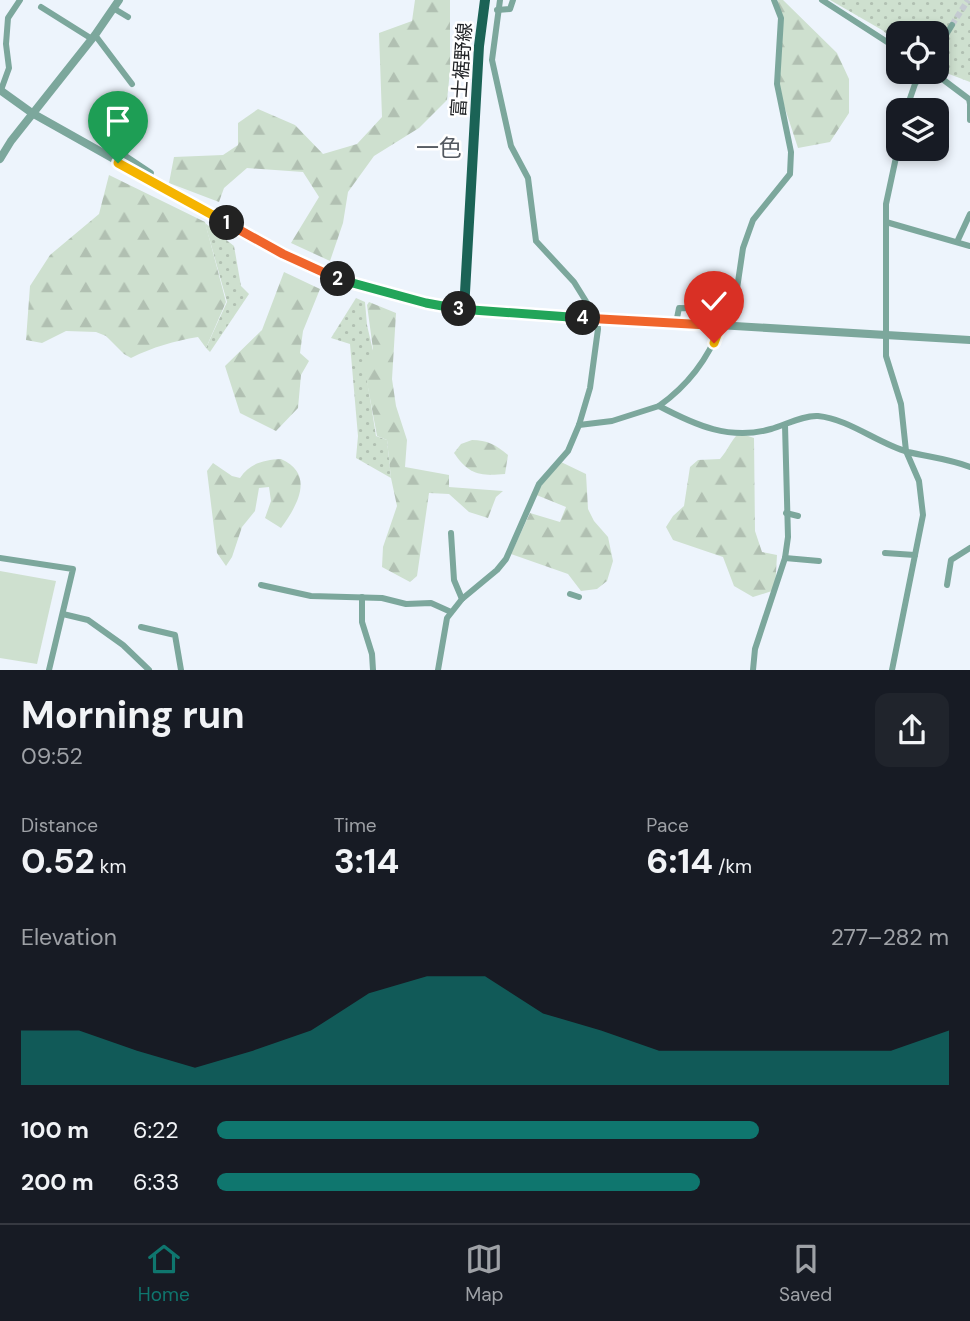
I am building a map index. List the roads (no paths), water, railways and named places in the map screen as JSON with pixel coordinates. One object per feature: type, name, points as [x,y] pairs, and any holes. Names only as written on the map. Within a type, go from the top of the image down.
[{"type":"main road","name":"富士裾野線","points":[[464,310],[479,46],[485,0]]},
{"type":"street","points":[[20,0],[8,18],[6,44],[9,68],[0,90],[32,113],[148,180],[283,254],[341,281],[464,310],[970,340]]},
{"type":"street","points":[[0,159],[119,0]]},
{"type":"street","points":[[438,670],[447,618],[462,599],[506,559],[539,484],[568,450],[579,425],[594,364],[597,319],[574,282],[536,241],[528,178],[510,141],[492,60],[500,0]]},
{"type":"street","points":[[497,10],[510,9],[513,0]]},
{"type":"street","points":[[676,323],[679,309],[734,309],[743,248],[753,220],[790,174],[790,152],[777,84],[781,18],[774,0]]},
{"type":"street","points":[[822,0],[886,41]]},
{"type":"street","points":[[41,7],[93,37],[132,84]]},
{"type":"street","points":[[113,8],[128,17]]},
{"type":"street","points":[[949,30],[952,25]]},
{"type":"street","points":[[949,84],[969,99],[970,120]]},
{"type":"street","points":[[132,110],[144,118],[124,155],[150,173],[148,180]]},
{"type":"street","points":[[892,670],[923,515],[923,498],[906,451],[901,404],[886,356],[886,222],[888,192],[895,161]]},
{"type":"street","points":[[957,242],[970,214]]},
{"type":"street","points":[[886,222],[970,246]]},
{"type":"street","points":[[579,425],[612,421],[659,406],[684,386],[714,343],[720,327]]},
{"type":"street","points":[[659,406],[705,429],[739,433],[764,431],[815,416],[832,419],[906,451],[970,467]]},
{"type":"street","points":[[753,670],[755,649],[785,558],[788,537],[785,425]]},
{"type":"street","points":[[786,513],[798,516]]},
{"type":"street","points":[[451,533],[454,580],[462,599]]},
{"type":"street","points":[[947,585],[951,560],[970,548]]},
{"type":"street","points":[[885,553],[915,555]]},
{"type":"street","points":[[0,558],[74,569],[49,670]]},
{"type":"street","points":[[785,558],[819,561]]},
{"type":"street","points":[[261,585],[311,596],[382,598],[406,604],[431,603],[451,612]]},
{"type":"street","points":[[570,594],[579,597]]},
{"type":"street","points":[[362,597],[362,622],[372,654],[373,670]]},
{"type":"street","points":[[63,614],[88,620],[122,645],[149,670]]},
{"type":"street","points":[[141,627],[175,635],[181,670]]},
{"type":"tunnel","points":[[952,25],[968,0]]},
{"type":"district","name":"一色","points":[[439,148]]}]
